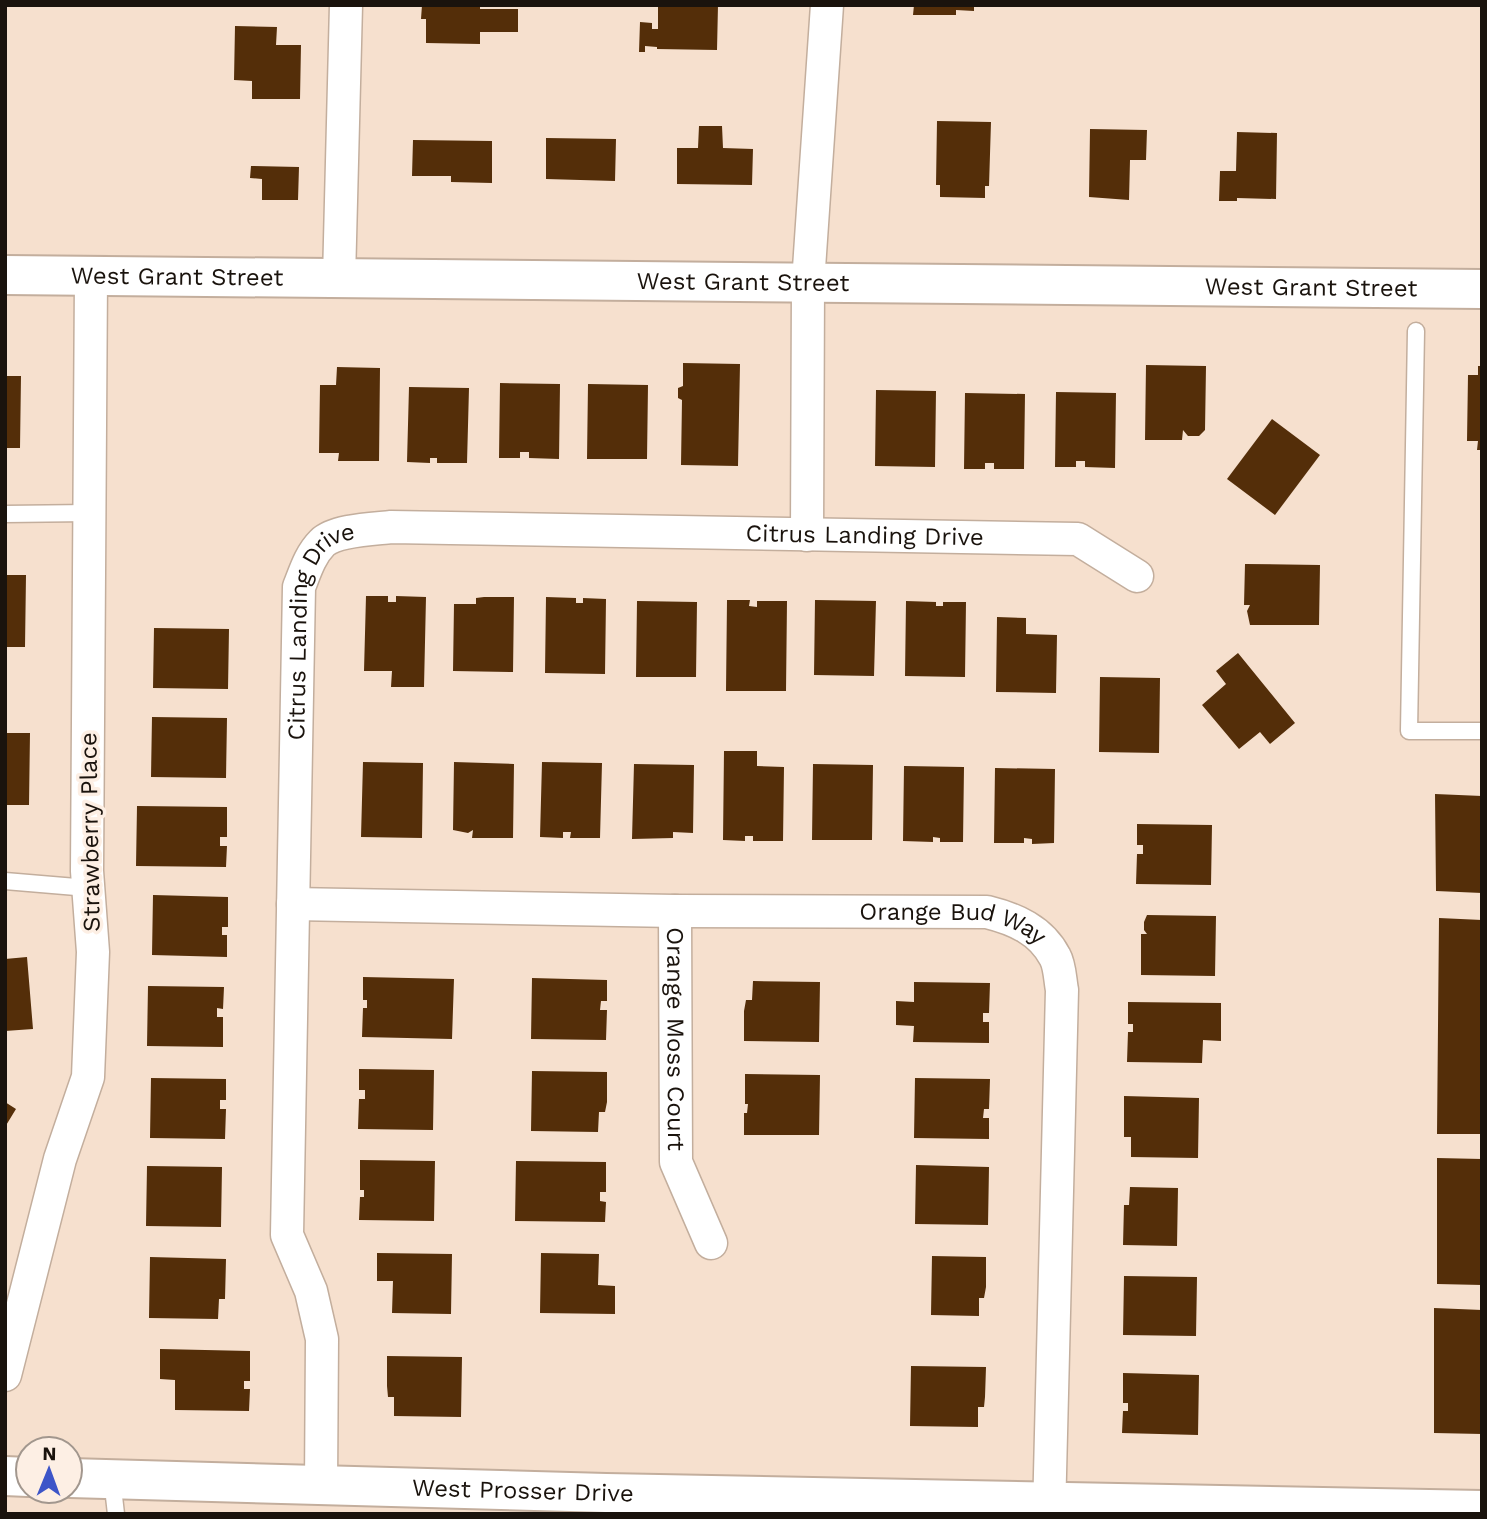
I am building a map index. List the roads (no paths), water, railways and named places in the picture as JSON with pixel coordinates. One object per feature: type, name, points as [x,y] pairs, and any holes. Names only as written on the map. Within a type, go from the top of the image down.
[{"type":"street","points":[[339,279],[346,5]]},
{"type":"street","points":[[807,535],[808,283],[827,5]]},
{"type":"street","name":"West Grant Street","points":[[5,275],[1482,289]]},
{"type":"street","name":"Strawberry Place","points":[[5,1375],[60,1159],[88,1077],[93,952],[86,871],[91,276]]},
{"type":"street","name":"Citrus Landing Drive","points":[[321,1485],[322,1339],[311,1291],[287,1235],[299,587],[311,558],[324,541],[355,530],[391,527],[1078,539],[1137,576]]},
{"type":"street","name":"Orange Bud Way","points":[[293,904],[675,911],[987,912],[1016,920],[1041,938],[1056,959],[1062,990],[1049,1507]]},
{"type":"street","name":"Orange Moss Court","points":[[675,911],[676,1162],[711,1243]]},
{"type":"street","name":"West Prosser Drive","points":[[84,1484],[114,1496],[321,1485],[606,1503],[1482,1510]]},
{"type":"lane","points":[[1416,331],[1409,731],[1482,731]]},
{"type":"lane","points":[[5,514],[89,513]]},
{"type":"lane","points":[[5,881],[88,888]]}]
